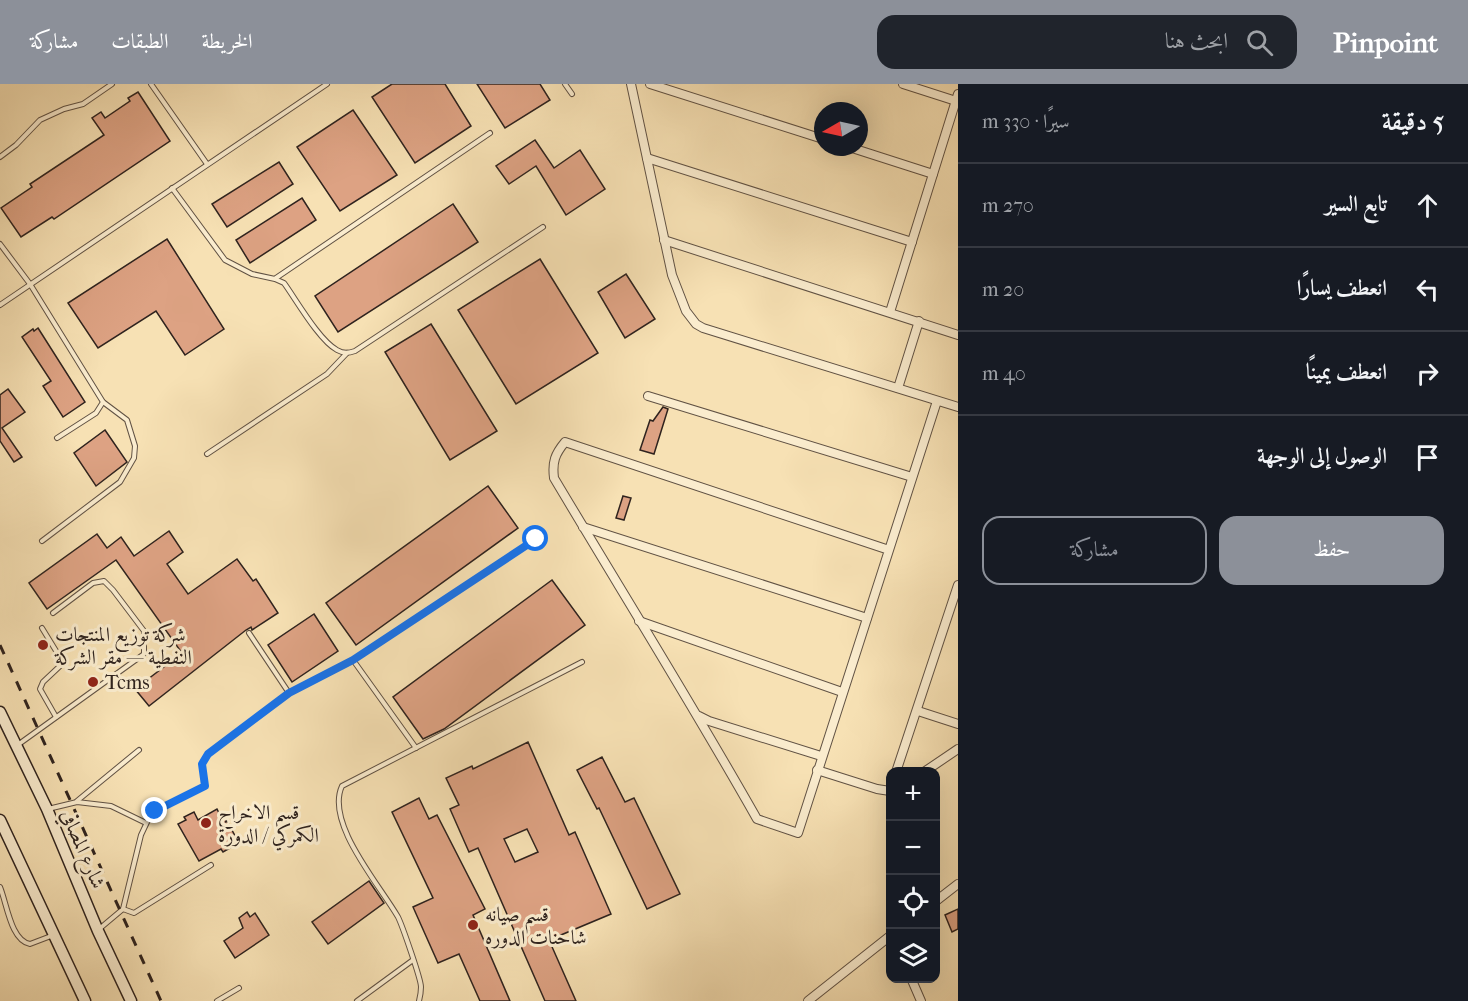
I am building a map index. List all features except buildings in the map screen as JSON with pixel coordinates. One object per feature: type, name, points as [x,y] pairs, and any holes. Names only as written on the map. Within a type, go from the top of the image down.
[{"type":"main road","name":"شارع المصافي","points":[[0,712],[47,809],[98,931],[131,1001]]},
{"type":"main road","points":[[0,820],[85,1001]]},
{"type":"street","points":[[632,84],[672,275],[686,311],[696,324],[958,407]]},
{"type":"street","points":[[650,84],[814,136]]},
{"type":"street","points":[[890,312],[957,97],[903,84]]},
{"type":"street","points":[[868,153],[933,174]]},
{"type":"street","points":[[647,158],[912,242]]},
{"type":"street","points":[[664,240],[958,335]]},
{"type":"street","points":[[898,388],[919,321]]},
{"type":"street","points":[[648,396],[912,477]]},
{"type":"street","points":[[889,550],[565,442],[555,454],[552,468],[554,478],[639,621],[699,716],[757,819],[798,833],[821,756],[867,618],[889,550],[912,477],[938,401]]},
{"type":"street","points":[[583,527],[867,618]]},
{"type":"street","points":[[897,767],[918,711],[958,585]]},
{"type":"street","points":[[639,621],[842,692]]},
{"type":"street","points":[[918,711],[958,724]]},
{"type":"street","points":[[699,716],[821,756]]},
{"type":"street","points":[[930,767],[958,749]]},
{"type":"street","points":[[817,770],[886,789]]},
{"type":"street","points":[[940,898],[958,884]]},
{"type":"street","points":[[808,1001],[822,997],[886,940]]},
{"type":"street","points":[[913,983],[921,1001]]},
{"type":"lane","points":[[0,157],[16,145],[40,120],[64,109],[83,104],[112,84]]},
{"type":"lane","points":[[151,84],[207,164]]},
{"type":"lane","points":[[0,305],[327,84]]},
{"type":"lane","points":[[565,84],[572,94]]},
{"type":"lane","points":[[275,279],[490,133]]},
{"type":"lane","points":[[172,188],[225,260],[252,274],[284,283],[326,342],[338,351],[347,353],[355,351],[543,227]]},
{"type":"lane","points":[[0,244],[30,284],[103,402],[127,420],[135,446],[135,458],[120,482],[42,541]]},
{"type":"lane","points":[[207,454],[327,374],[347,353]]},
{"type":"lane","points":[[57,438],[96,413],[103,402]]},
{"type":"lane","points":[[98,931],[123,909],[146,823],[155,811],[205,786],[202,764],[208,754],[289,693],[353,660],[536,539]]},
{"type":"lane","points":[[16,746],[144,654],[144,631],[104,581],[93,583],[53,613]]},
{"type":"lane","points":[[42,628],[61,659],[60,666],[40,689],[56,717]]},
{"type":"lane","points":[[249,633],[289,693]]},
{"type":"lane","points":[[353,660],[416,748]]},
{"type":"lane","points":[[419,1001],[422,986],[399,919],[345,832],[339,814],[337,796],[342,786],[582,662]]},
{"type":"lane","points":[[77,802],[139,750]]},
{"type":"lane","points":[[47,809],[77,802],[111,806],[146,823]]},
{"type":"lane","points":[[123,909],[134,913],[211,865]]},
{"type":"lane","points":[[0,887],[15,933],[20,940],[30,944],[55,934]]},
{"type":"lane","points":[[357,1001],[413,960]]},
{"type":"lane","points":[[217,1001],[239,988]]},
{"type":"railway","points":[[0,645],[161,1001]]},
{"type":"place","name":"شركة توزيع المنتجات النفطية — مقر الشركة","points":[[43,645]]},
{"type":"place","name":"Tcms","points":[[93,682]]},
{"type":"place","name":"قسم الاخراج الكمركي / الدورة","points":[[206,823]]},
{"type":"place","name":"قسم صيانه شاحنات الدوره","points":[[473,925]]},
{"type":"route","points":[[155,811],[205,786],[202,764],[204,758],[289,693],[353,660],[536,539]]}]
